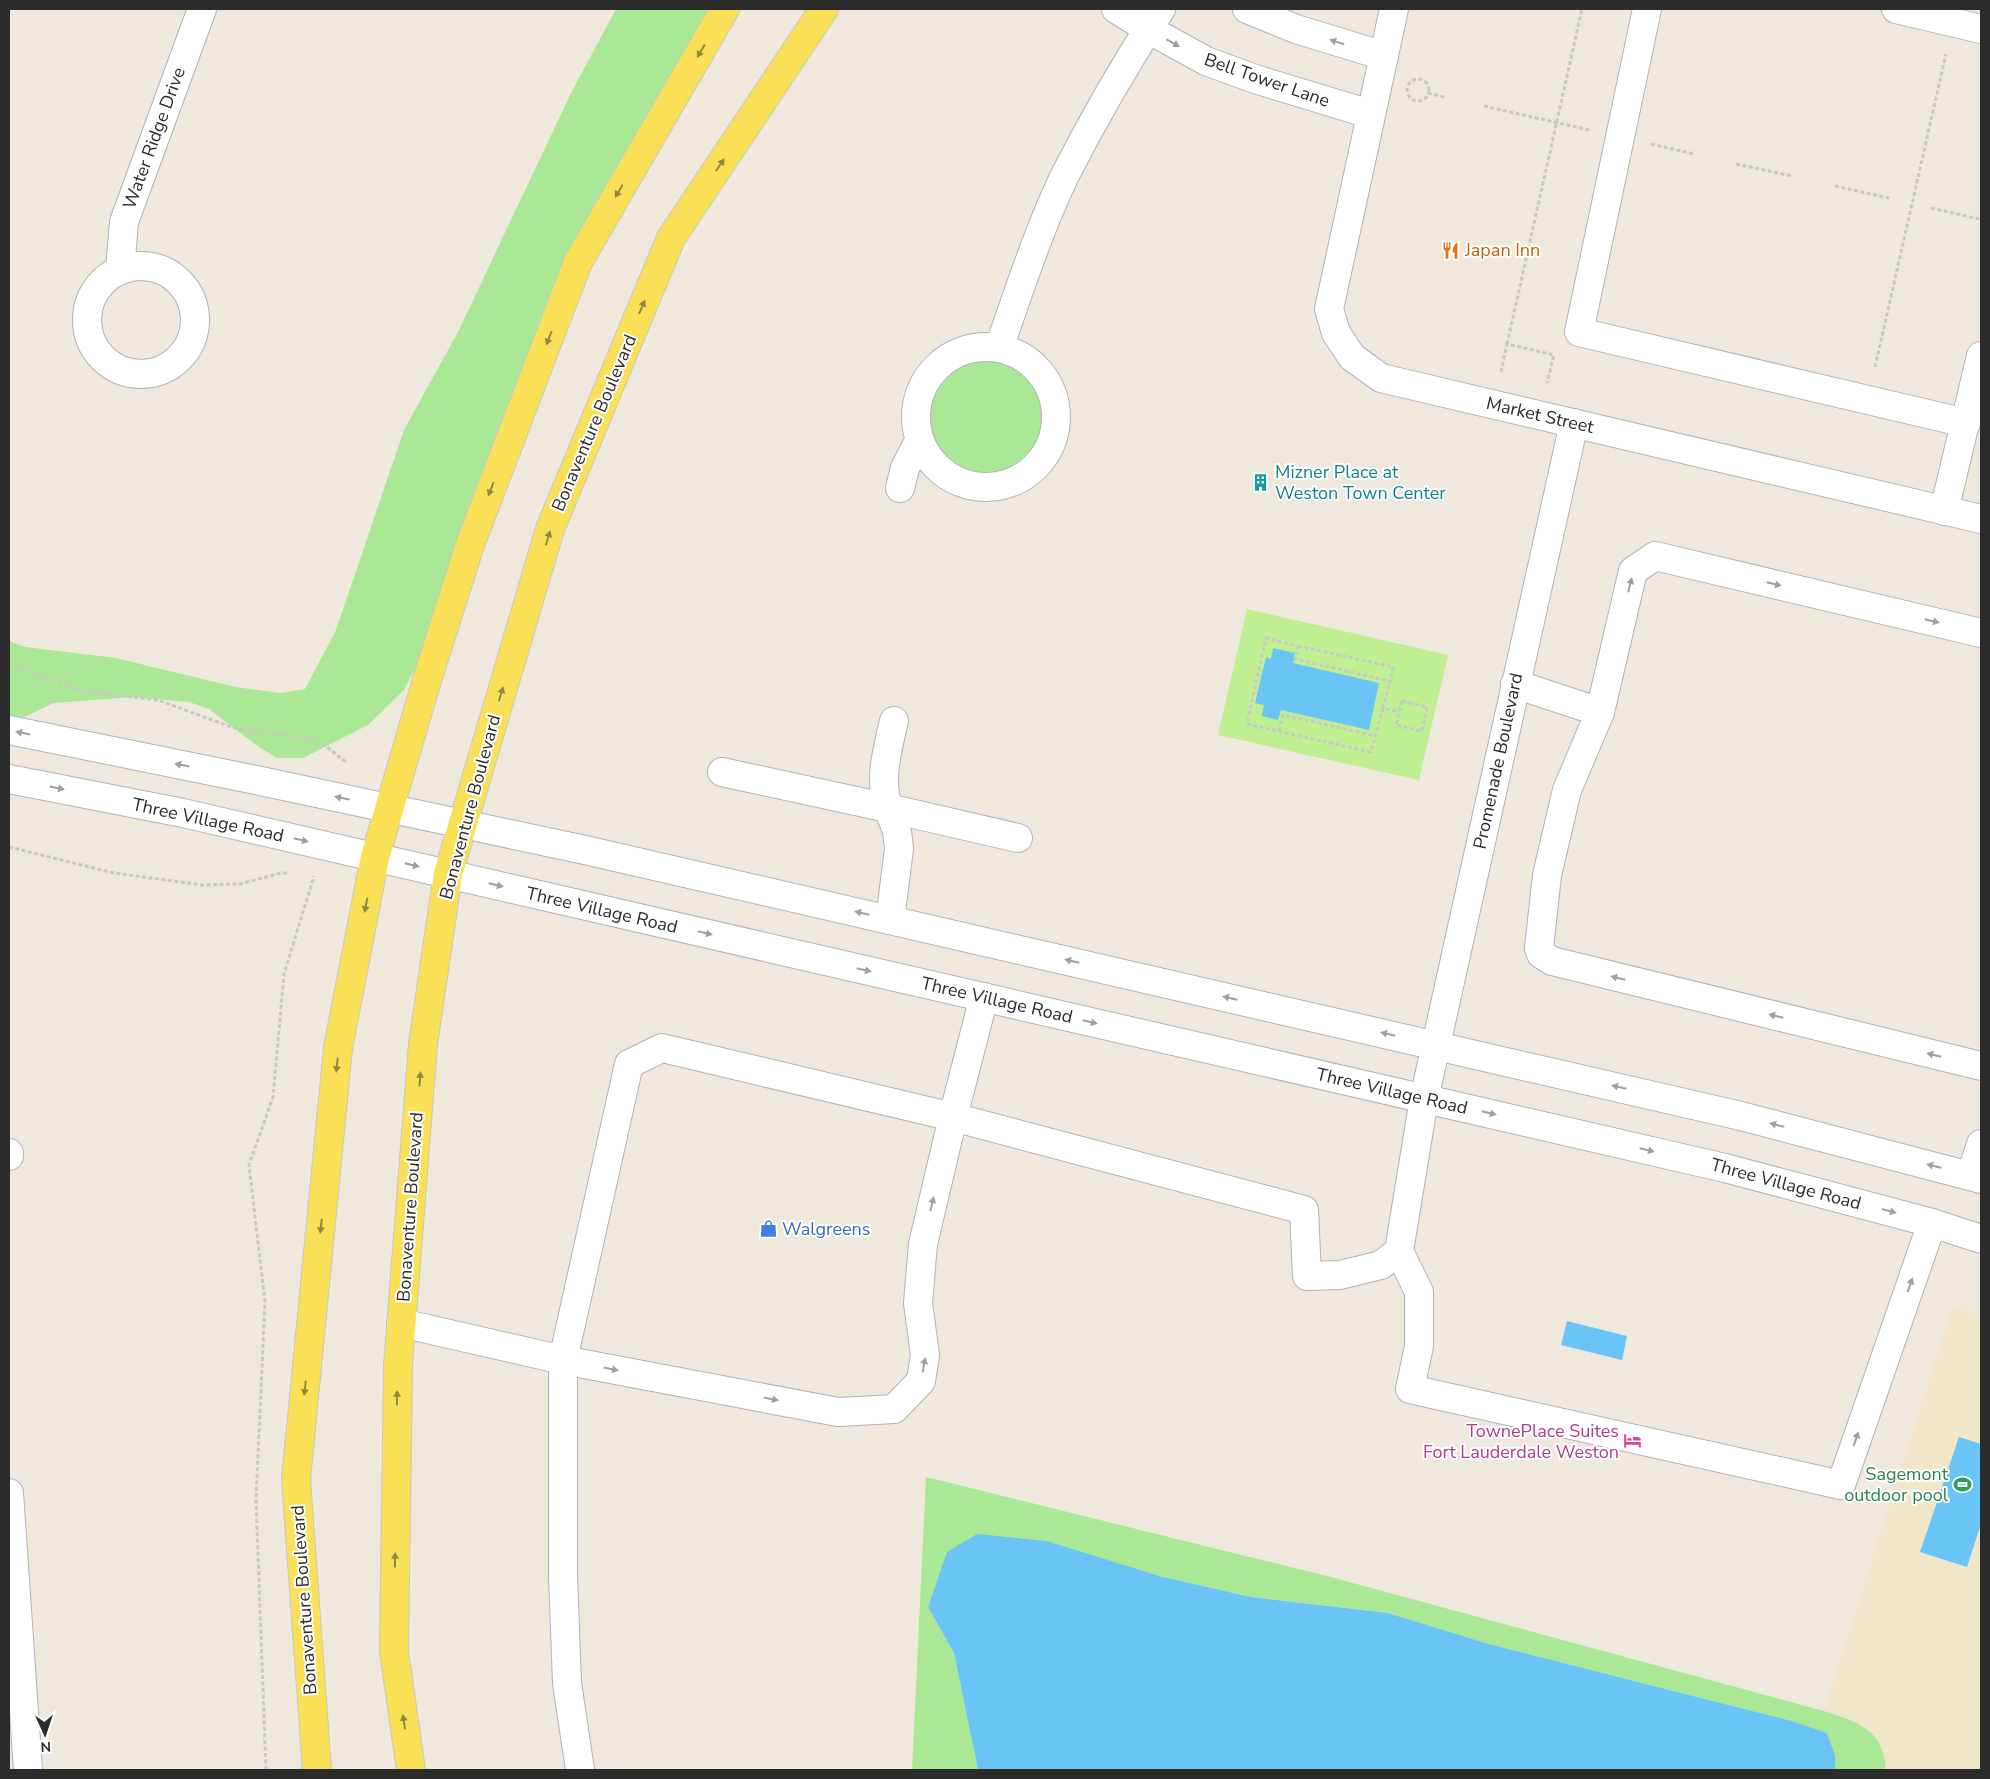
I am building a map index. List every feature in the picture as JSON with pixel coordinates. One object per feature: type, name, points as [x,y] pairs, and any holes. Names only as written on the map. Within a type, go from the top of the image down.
[{"type":"main road","name":"Bonaventure Boulevard","points":[[317,1770],[296,1479],[338,1048],[375,857],[427,680],[471,542],[578,262],[725,9]]},
{"type":"main road","name":"Bonaventure Boulevard","points":[[410,1770],[394,1651],[398,1366],[423,1044],[448,874],[550,529],[671,238],[824,9]]},
{"type":"street","name":"Water Ridge Drive","points":[[120,270],[124,222],[202,9]]},
{"type":"street","name":"Bell Tower Lane","points":[[1116,9],[1155,19],[1206,61],[1255,79],[1370,114]]},
{"type":"street","points":[[1247,9],[1296,29],[1384,56]]},
{"type":"street","points":[[1370,114],[1394,9]]},
{"type":"street","points":[[1647,9],[1579,332],[1966,424]]},
{"type":"street","points":[[1896,9],[1967,21]]},
{"type":"street","points":[[999,348],[1027,267],[1064,178],[1116,82],[1155,19]]},
{"type":"street","name":"Market Street","points":[[1370,114],[1329,309],[1336,332],[1352,357],[1381,378],[1981,519]]},
{"type":"street","points":[[979,348],[999,348],[1022,357],[1040,372],[1052,393],[1056,416],[1052,440],[1043,458],[1029,473],[1011,483],[990,487],[969,486],[948,477],[930,461],[919,441],[915,418],[918,396],[928,377],[942,362],[959,352],[979,348]]},
{"type":"street","points":[[1944,511],[1981,356]]},
{"type":"street","name":"Promenade Boulevard","points":[[1399,1251],[1424,1099],[1574,424]]},
{"type":"street","points":[[900,488],[905,468],[919,441]]},
{"type":"street","points":[[1981,633],[1655,556],[1633,572],[1600,712],[1567,790],[1547,875],[1539,948],[1541,954],[1552,961],[1981,1066]]},
{"type":"street","points":[[1515,684],[1600,712]]},
{"type":"street","points":[[890,920],[899,849],[897,831],[888,808],[883,782],[885,761],[894,721]]},
{"type":"street","points":[[9,730],[585,850],[1741,1116],[1976,1177],[1981,1144]]},
{"type":"street","points":[[722,772],[1018,838]]},
{"type":"street","name":"Three Village Road","points":[[9,779],[182,812],[1725,1168],[1932,1223],[1981,1239]]},
{"type":"street","points":[[402,1323],[563,1360],[838,1412],[894,1409],[921,1381],[926,1355],[918,1304],[923,1244],[984,997]]},
{"type":"street","points":[[580,1770],[567,1683],[563,1575],[563,1360],[629,1064],[662,1048],[953,1117],[1304,1210],[1307,1276],[1340,1275],[1381,1265],[1399,1251],[1419,1292],[1420,1346],[1410,1389],[1840,1485],[1932,1223]]},
{"type":"street","points":[[9,1493],[28,1770]]},
{"type":"path","points":[[1499,378],[1582,9]]},
{"type":"path","points":[[1867,400],[1967,21]]},
{"type":"path","points":[[1405,98],[1409,78]]},
{"type":"path","points":[[1420,80],[1428,86],[1428,93],[1421,101],[1413,101],[1408,95],[1407,88],[1411,82],[1420,80]]},
{"type":"path","points":[[1428,93],[1444,97]]},
{"type":"path","points":[[1484,106],[1597,132]]},
{"type":"path","points":[[1649,144],[1694,154]]},
{"type":"path","points":[[1736,164],[1792,176]]},
{"type":"path","points":[[1835,186],[1889,198]]},
{"type":"path","points":[[1931,208],[1979,219]]},
{"type":"path","points":[[1507,344],[1554,355],[1545,389]]},
{"type":"path","points":[[1266,638],[1298,646],[1393,668],[1372,752],[1247,724],[1266,638]]},
{"type":"path","points":[[1298,646],[1295,659],[1390,681]]},
{"type":"path","points":[[9,665],[83,691],[158,700],[234,728],[318,740],[346,762]]},
{"type":"path","points":[[1402,701],[1428,707],[1422,731],[1396,725],[1399,712],[1402,701]]},
{"type":"path","points":[[1383,708],[1399,712]]},
{"type":"path","points":[[1279,731],[1283,715],[1376,736]]},
{"type":"path","points":[[9,847],[114,873],[202,885],[240,884],[289,872]]},
{"type":"path","points":[[266,1770],[256,1500],[265,1302],[248,1165],[273,1097],[284,974],[315,872],[306,872]]},
{"type":"shaded area","points":[[1953,1305],[1981,1318],[1981,1770],[1885,1770],[1886,1764],[1864,1726],[1824,1711]]},
{"type":"green space","points":[[616,9],[722,9],[588,230],[434,632],[404,690],[368,725],[303,758],[277,758],[259,747],[209,709],[189,702],[134,697],[54,703],[24,717],[9,718],[9,641],[25,647],[116,658],[235,687],[280,693],[305,689],[336,630],[404,430],[459,330],[571,93]]},
{"type":"green space","points":[[986,347],[1000,348],[1013,352],[1035,368],[1051,390],[1055,403],[1055,431],[1051,444],[1035,466],[1013,482],[1000,486],[986,487],[972,486],[959,482],[937,466],[921,444],[917,431],[916,417],[917,403],[921,390],[937,368],[959,352],[972,348]]},
{"type":"green space","points":[[1247,609],[1448,655],[1419,780],[1218,735]]},
{"type":"green space","points":[[926,1477],[1327,1576],[1824,1711],[1859,1724],[1867,1729],[1878,1742],[1884,1756],[1885,1770],[1835,1770],[1835,1755],[1827,1733],[1792,1721],[1489,1644],[1388,1613],[1251,1597],[1159,1576],[928,1607],[954,1653],[978,1770],[912,1770]]},
{"type":"water","points":[[1273,648],[1295,653],[1293,663],[1379,683],[1369,730],[1281,710],[1278,720],[1262,716],[1264,705],[1255,703],[1266,657],[1271,659]]},
{"type":"water","points":[[1567,1321],[1627,1336],[1622,1360],[1561,1345]]},
{"type":"water","name":"Sagemont outdoor pool","points":[[1959,1437],[1981,1444],[1981,1524],[1967,1567],[1920,1552]]},
{"type":"water","points":[[977,1534],[1047,1541],[1159,1576],[1251,1597],[1388,1613],[1489,1644],[1792,1721],[1827,1733],[1835,1755],[1835,1770],[978,1770],[954,1653],[928,1607],[947,1552]]},
{"type":"place","name":"Japan Inn","points":[[1451,250]]},
{"type":"place","name":"Mizner Place at Weston Town Center","points":[[1261,482]]},
{"type":"place","name":"Walgreens","points":[[768,1229]]},
{"type":"place","name":"TownePlace Suites Fort Lauderdale Weston","points":[[1633,1441]]},
{"type":"place","name":"Sagemont outdoor pool","points":[[1962,1484]]}]
